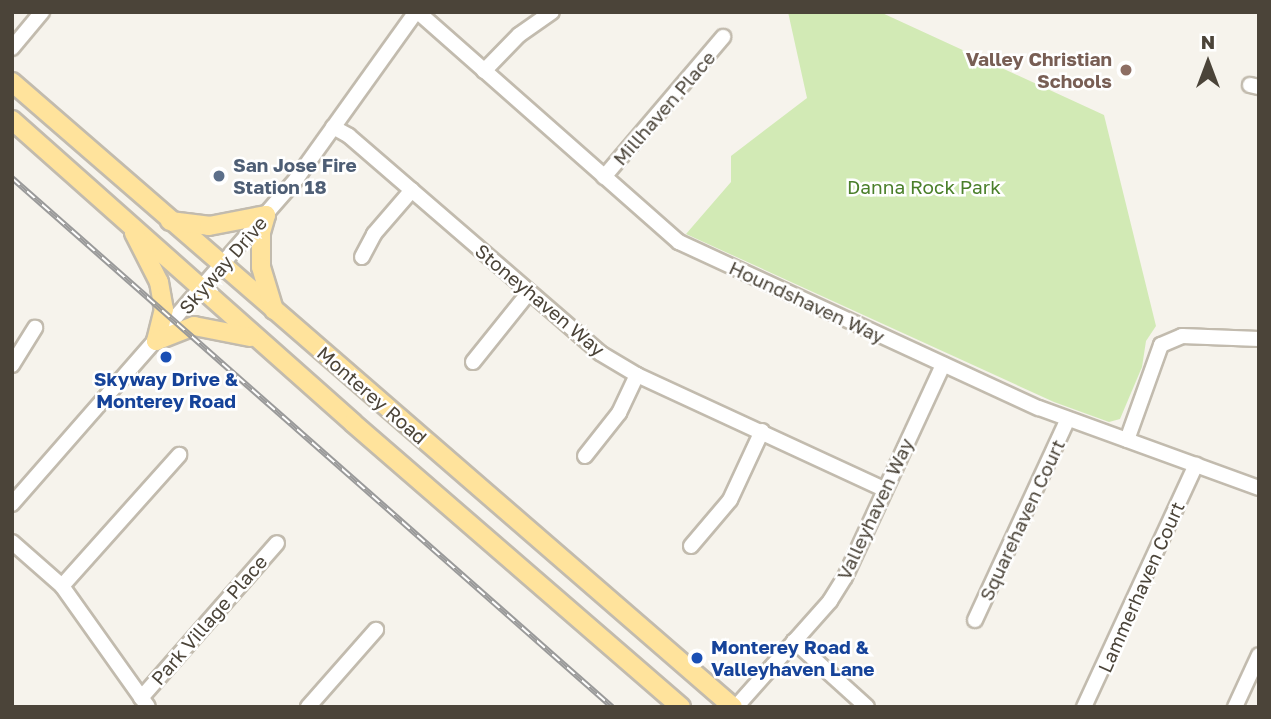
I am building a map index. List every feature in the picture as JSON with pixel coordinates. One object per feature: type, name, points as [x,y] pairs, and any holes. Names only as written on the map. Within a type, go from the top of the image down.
[{"type":"main road","name":"Monterey Road","points":[[12,82],[221,267],[735,707]]},
{"type":"main road","name":"Monterey Road","points":[[12,120],[258,340],[681,707]]},
{"type":"main road","points":[[169,220],[209,226],[267,215],[261,233],[261,267],[275,312]]},
{"type":"main road","points":[[130,224],[159,282],[164,309],[156,341]]},
{"type":"main road","points":[[156,341],[194,326],[225,329],[258,340]]},
{"type":"street","points":[[12,48],[42,12]]},
{"type":"street","name":"Houndshaven Way","points":[[417,12],[679,242],[943,365],[1068,419],[1259,488]]},
{"type":"street","name":"Skyway Drive","points":[[12,504],[267,215],[417,12]]},
{"type":"street","points":[[484,71],[519,35],[552,12]]},
{"type":"street","name":"Millhaven Place","points":[[604,177],[723,37]]},
{"type":"street","name":"Stoneyhaven Way","points":[[333,127],[412,190],[600,353],[637,376],[884,489]]},
{"type":"street","points":[[362,257],[374,234],[412,190]]},
{"type":"street","points":[[473,362],[529,292]]},
{"type":"street","points":[[12,365],[35,328]]},
{"type":"street","points":[[1127,440],[1161,345],[1169,338],[1259,339]]},
{"type":"street","name":"Valleyhaven Way","points":[[735,707],[794,641],[845,576],[943,365]]},
{"type":"street","points":[[585,456],[619,413],[637,376]]},
{"type":"street","name":"Squarehaven Court","points":[[975,621],[1068,419]]},
{"type":"street","points":[[691,546],[730,500],[762,431]]},
{"type":"street","points":[[62,586],[179,455]]},
{"type":"street","name":"Lammerhaven Court","points":[[1083,707],[1196,465]]},
{"type":"street","points":[[12,542],[62,586],[145,702]]},
{"type":"street","name":"Park Village Place","points":[[145,702],[277,542]]},
{"type":"street","points":[[308,707],[376,629]]},
{"type":"street","points":[[794,641],[867,707]]},
{"type":"street","points":[[1235,707],[1259,655]]},
{"type":"green space","name":"Danna Rock Park","points":[[788,12],[880,12],[1104,115],[1156,326],[1146,341],[1142,367],[1120,419],[1109,422],[1054,402],[686,234],[731,182],[731,156],[807,98]]},
{"type":"railway","points":[[12,178],[612,707]]},
{"type":"place","name":"Valley Christian Schools","points":[[1126,70]]},
{"type":"place","name":"San Jose Fire Station 18","points":[[219,176]]},
{"type":"place","name":"Skyway Drive & Monterey Road","points":[[166,357]]},
{"type":"place","name":"Monterey Road & Valleyhaven Lane","points":[[697,658]]}]
